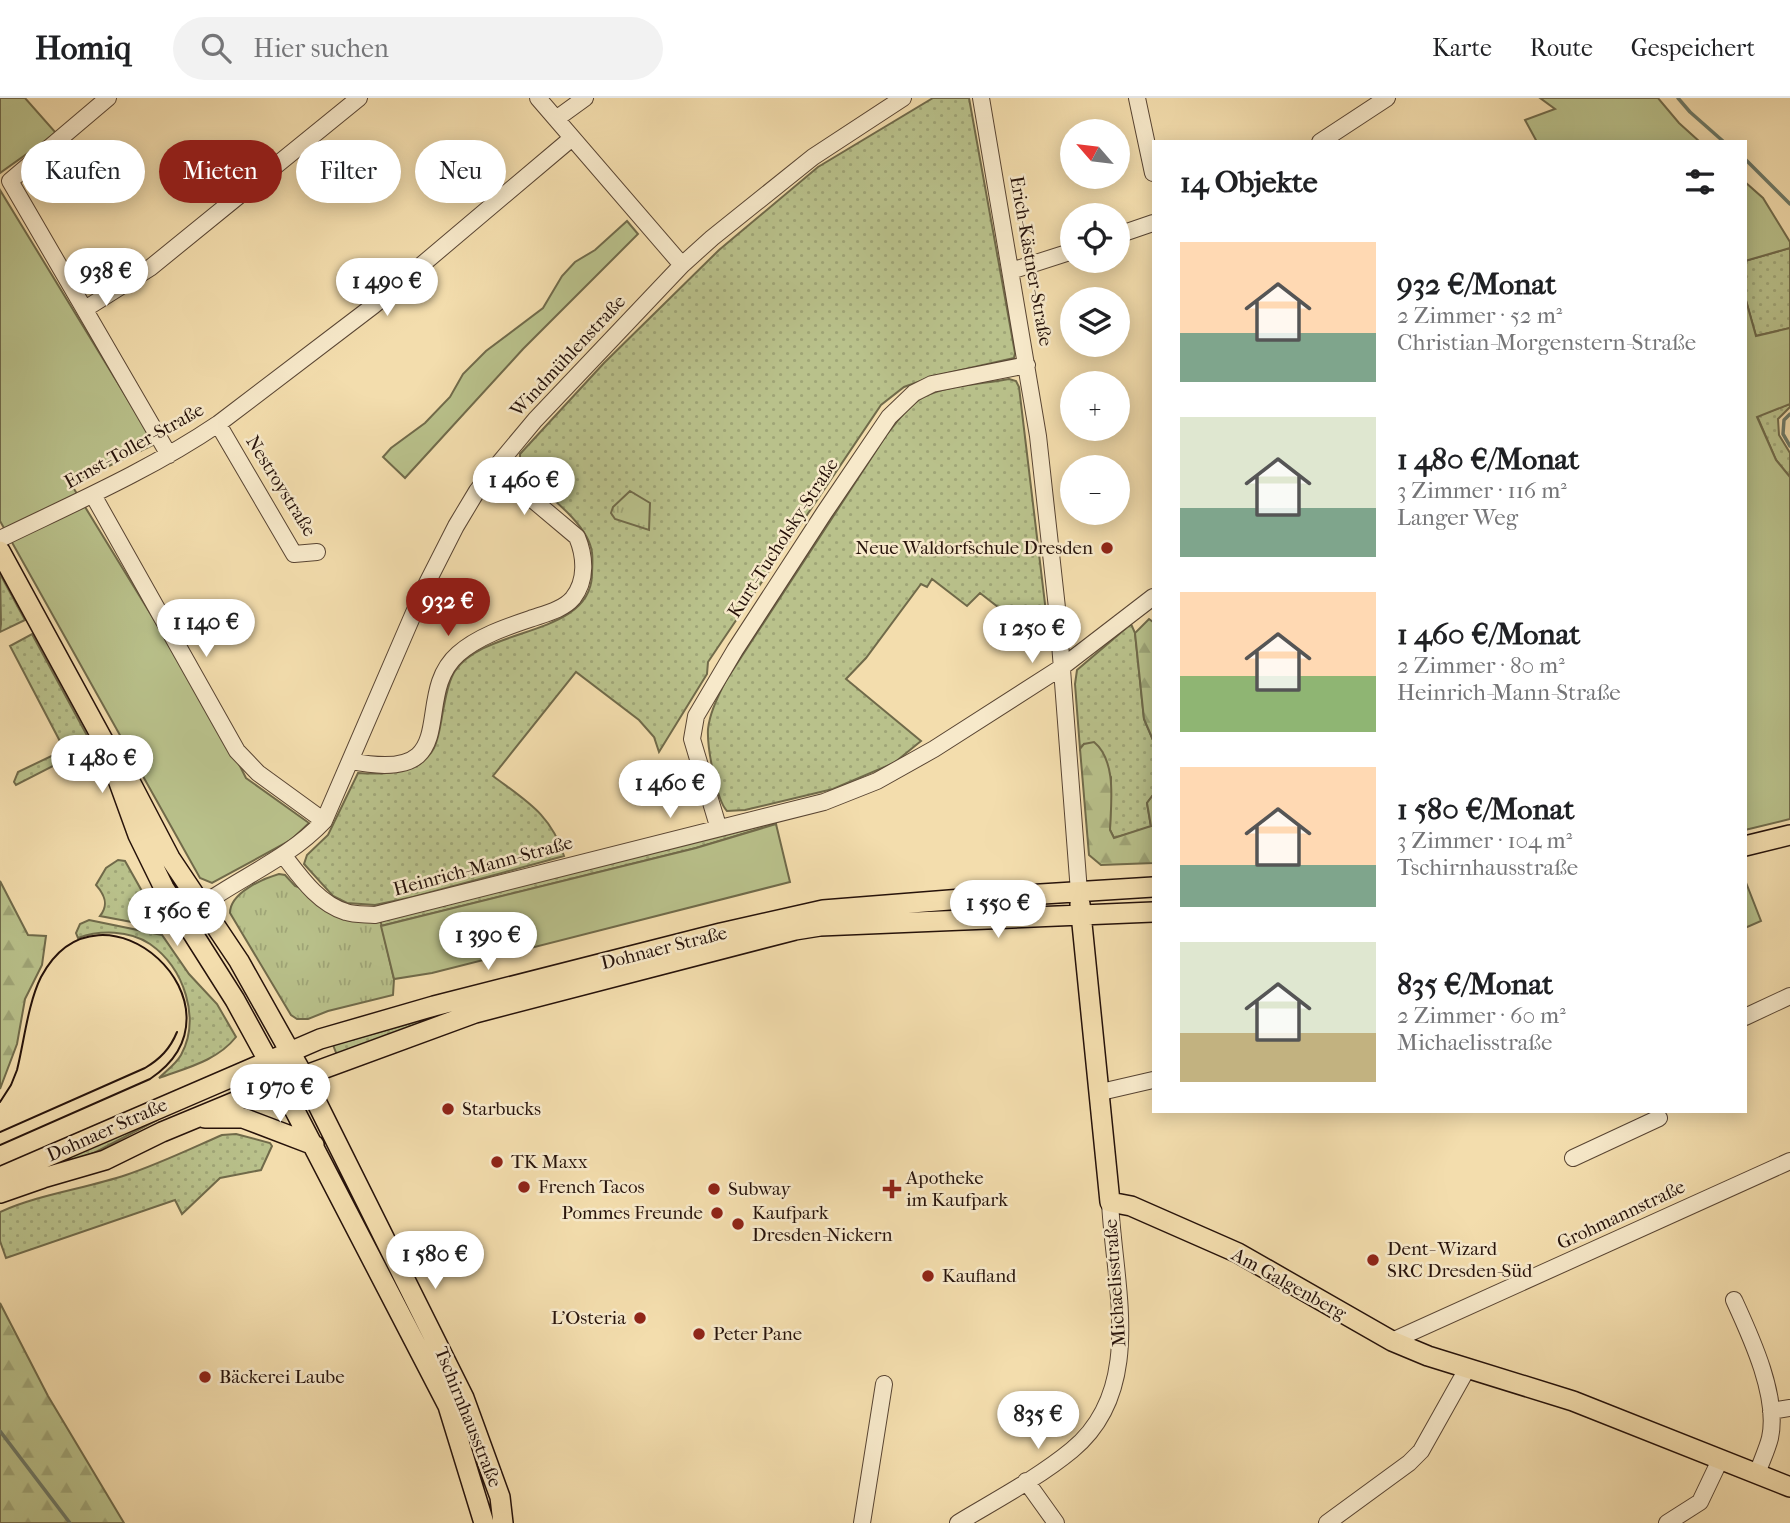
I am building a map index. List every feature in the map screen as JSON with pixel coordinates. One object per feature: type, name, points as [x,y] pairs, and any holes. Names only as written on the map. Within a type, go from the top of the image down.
[{"type":"main road","points":[[0,551],[103,740]]},
{"type":"main road","name":"Tschirnhausstraße","points":[[103,740],[124,770],[170,858],[239,961],[303,1075],[440,1345],[464,1398],[500,1497],[503,1523]]},
{"type":"main road","name":"Tschirnhausstraße","points":[[103,740],[152,866],[177,911],[235,1000],[268,1060],[448,1406],[484,1523]]},
{"type":"main road","points":[[1747,846],[1790,835]]},
{"type":"main road","name":"Dohnaer Straße","points":[[0,1177],[290,1051],[345,1031],[434,1006],[797,915],[870,906],[1152,887]]},
{"type":"main road","name":"Michaelisstraße","points":[[1079,892],[1110,1202]]},
{"type":"main road","name":"Dohnaer Straße","points":[[0,1193],[105,1160],[128,1147],[303,1075],[475,1013],[795,930],[820,926],[1152,912]]},
{"type":"main road","points":[[197,1118],[243,1118],[314,1145]]},
{"type":"main road","name":"Am Galgenberg","points":[[1110,1202],[1131,1206],[1238,1253],[1392,1340],[1467,1369],[1584,1405],[1790,1487]]},
{"type":"street","points":[[108,98],[10,181],[169,454]]},
{"type":"street","points":[[85,309],[150,268],[359,98]]},
{"type":"street","points":[[538,98],[682,265]]},
{"type":"street","points":[[556,120],[585,98]]},
{"type":"street","name":"Windmühlenstraße","points":[[202,905],[284,856],[306,840],[324,821],[425,587],[456,526],[477,491],[536,420],[682,265],[712,238],[813,158],[903,98]]},
{"type":"street","name":"Erich-Kästner-Straße","points":[[981,98],[1038,436],[1062,667],[1079,892]]},
{"type":"street","points":[[1137,98],[1152,168]]},
{"type":"street","points":[[1323,140],[1387,98]]},
{"type":"street","name":"Ernst-Toller-Straße","points":[[0,539],[93,495],[219,424],[373,306],[572,138]]},
{"type":"street","points":[[1130,232],[1152,223]]},
{"type":"street","points":[[1011,271],[1060,255]]},
{"type":"street","name":"Kurt-Tucholsky-Straße","points":[[718,827],[692,739],[696,716],[735,650],[824,513],[889,417],[914,393],[932,384],[1027,365]]},
{"type":"street","name":"Nestroystraße","points":[[219,424],[294,554],[317,552]]},
{"type":"street","points":[[351,761],[392,766],[412,759],[426,746],[442,675],[457,654],[484,637],[558,608],[572,598],[582,579],[584,553],[577,537],[495,468]]},
{"type":"street","points":[[93,495],[237,751],[258,773],[324,821]]},
{"type":"street","name":"Heinrich-Mann-Straße","points":[[284,856],[303,881],[326,903],[348,913],[375,915],[824,802],[877,781],[934,749],[1062,667],[1152,598]]},
{"type":"street","points":[[1747,1016],[1790,996]]},
{"type":"street","points":[[1101,1092],[1152,1080]]},
{"type":"street","points":[[1573,1158],[1660,1118]]},
{"type":"street","name":"Grohmannstraße","points":[[1392,1340],[1790,1161]]},
{"type":"street","name":"Michaelisstraße","points":[[958,1523],[1070,1451],[1100,1420],[1116,1382],[1120,1354],[1110,1202]]},
{"type":"street","points":[[1734,1300],[1759,1355],[1771,1411],[1771,1436],[1757,1474]]},
{"type":"street","points":[[1327,1523],[1409,1463],[1421,1451],[1467,1369]]},
{"type":"street","points":[[862,1523],[884,1384]]},
{"type":"street","points":[[1771,1411],[1790,1408]]},
{"type":"street","points":[[1667,1523],[1700,1502],[1720,1460]]},
{"type":"street","points":[[1026,1481],[1056,1523]]},
{"type":"green space","points":[[0,98],[25,98],[56,133],[46,140],[21,140],[21,158],[0,173]]},
{"type":"green space","points":[[933,98],[969,98],[1014,358],[935,376],[904,387],[881,405],[708,662],[707,674],[659,752],[654,737],[639,720],[576,672],[493,776],[527,801],[545,819],[564,856],[375,905],[347,903],[333,896],[304,864],[307,855],[328,835],[358,773],[400,771],[411,768],[428,757],[439,733],[451,679],[469,656],[556,621],[574,610],[587,595],[592,575],[589,542],[574,519],[520,471],[520,454],[604,363],[719,250],[818,167]]},
{"type":"green space","points":[[1540,98],[1658,98],[1698,140],[1536,140],[1525,120],[1555,109]]},
{"type":"green space","points":[[1747,184],[1763,198],[1790,242],[1790,248],[1747,260]]},
{"type":"green space","points":[[0,190],[155,444],[71,484],[221,729],[246,778],[309,823],[291,840],[212,883],[200,878],[0,521]]},
{"type":"green space","points":[[627,221],[638,234],[523,349],[405,478],[383,457],[425,423],[450,397],[463,374],[486,351],[543,308],[562,276],[575,262],[595,250]]},
{"type":"green space","points":[[1790,248],[1790,328],[1756,336],[1747,304],[1747,260]]},
{"type":"green space","points":[[1747,304],[1756,336],[1790,328],[1790,404],[1757,417],[1776,460],[1790,477],[1790,819],[1747,830]]},
{"type":"green space","points":[[1009,379],[1016,381],[1019,387],[1048,629],[1039,639],[980,593],[967,606],[932,579],[927,587],[921,584],[866,658],[846,679],[921,741],[894,763],[833,789],[745,810],[727,811],[719,796],[708,737],[711,717],[725,682],[887,434],[907,410],[922,398],[941,390]]},
{"type":"green space","points":[[1790,404],[1778,419],[1779,435],[1790,453],[1790,477],[1776,460],[1757,416]]},
{"type":"green space","points":[[630,491],[650,503],[649,530],[615,519],[611,513],[613,507]]},
{"type":"green space","points":[[0,574],[25,620],[0,632],[1,624]]},
{"type":"green space","points":[[1149,619],[1152,621],[1152,738],[1144,719],[1135,633]]},
{"type":"green space","points":[[1131,624],[1135,633],[1144,719],[1152,738],[1152,796],[1147,803],[1151,827],[1114,838],[1110,830],[1111,777],[1084,744],[1080,749],[1075,684],[1077,670]]},
{"type":"green space","points":[[32,634],[90,741],[63,747],[10,646]]},
{"type":"green space","points":[[1094,742],[1106,760],[1111,783],[1110,830],[1114,838],[1151,826],[1147,803],[1152,796],[1152,863],[1101,865],[1089,855],[1080,749],[1084,744]]},
{"type":"green space","points":[[88,748],[16,785],[14,782],[18,772],[64,750]]},
{"type":"green space","points":[[775,820],[776,824],[696,848],[381,926],[380,919]]},
{"type":"green space","points":[[776,824],[790,882],[432,973],[394,979],[381,926],[696,848]]},
{"type":"green space","points":[[118,860],[125,861],[152,909],[158,927],[100,916],[105,900],[96,885],[106,868]]},
{"type":"green space","points":[[279,874],[285,875],[295,886],[380,919],[394,979],[393,995],[328,1011],[308,1019],[297,1019],[291,1015],[230,913],[231,906],[241,893],[264,879]]},
{"type":"green space","points":[[0,881],[28,935],[46,936],[42,965],[25,999],[17,1044],[0,1089]]},
{"type":"green space","points":[[1747,885],[1761,921],[1747,927]]},
{"type":"green space","points":[[1023,900],[1024,906],[868,918],[337,1055],[333,1045],[429,1018],[461,1005],[794,920]]},
{"type":"green space","points":[[89,920],[162,935],[189,974],[217,1004],[236,1037],[210,1058],[159,1078],[179,1058],[187,1041],[189,1010],[180,980],[162,954],[142,939],[114,933],[78,938],[76,933],[80,924]]},
{"type":"green space","points":[[157,1120],[94,1153],[11,1181]]},
{"type":"green space","points":[[236,1134],[270,1143],[272,1146],[261,1170],[220,1178],[182,1214],[175,1200],[6,1258],[0,1241],[0,1212],[126,1175],[222,1135]]},
{"type":"green space","points":[[0,1303],[48,1396],[124,1523],[0,1523]]},
{"type":"waterway","points":[[1678,98],[1722,140]]},
{"type":"waterway","points":[[1747,161],[1790,204]]},
{"type":"waterway","points":[[1790,414],[1784,420],[1783,434],[1790,446]]},
{"type":"waterway","points":[[0,1431],[70,1523]]},
{"type":"tram line","points":[[0,1102],[17,1070],[30,1010],[41,977],[67,946],[98,935],[130,941],[158,959],[178,985],[187,1017],[178,1049],[150,1079],[0,1145]]},
{"type":"tram line","points":[[0,1132],[145,1068],[164,1053],[177,1032]]},
{"type":"place","name":"Neue Waldorfschule Dresden","points":[[1107,548]]},
{"type":"place","name":"Starbucks","points":[[448,1109]]},
{"type":"place","name":"TK Maxx","points":[[497,1162]]},
{"type":"place","name":"French Tacos","points":[[524,1187]]},
{"type":"place","name":"Subway","points":[[714,1189]]},
{"type":"place","name":"Apotheke im Kaufpark","points":[[892,1189]]},
{"type":"place","name":"Pommes Freunde","points":[[717,1213]]},
{"type":"place","name":"Kaufpark Dresden-Nickern","points":[[738,1224]]},
{"type":"place","name":"Dent- Wizard SRC Dresden-Süd","points":[[1373,1260]]},
{"type":"place","name":"Kaufland","points":[[928,1276]]},
{"type":"place","name":"L'Osteria","points":[[640,1318]]},
{"type":"place","name":"Peter Pane","points":[[699,1334]]},
{"type":"place","name":"Bäckerei Laube","points":[[205,1377]]}]
